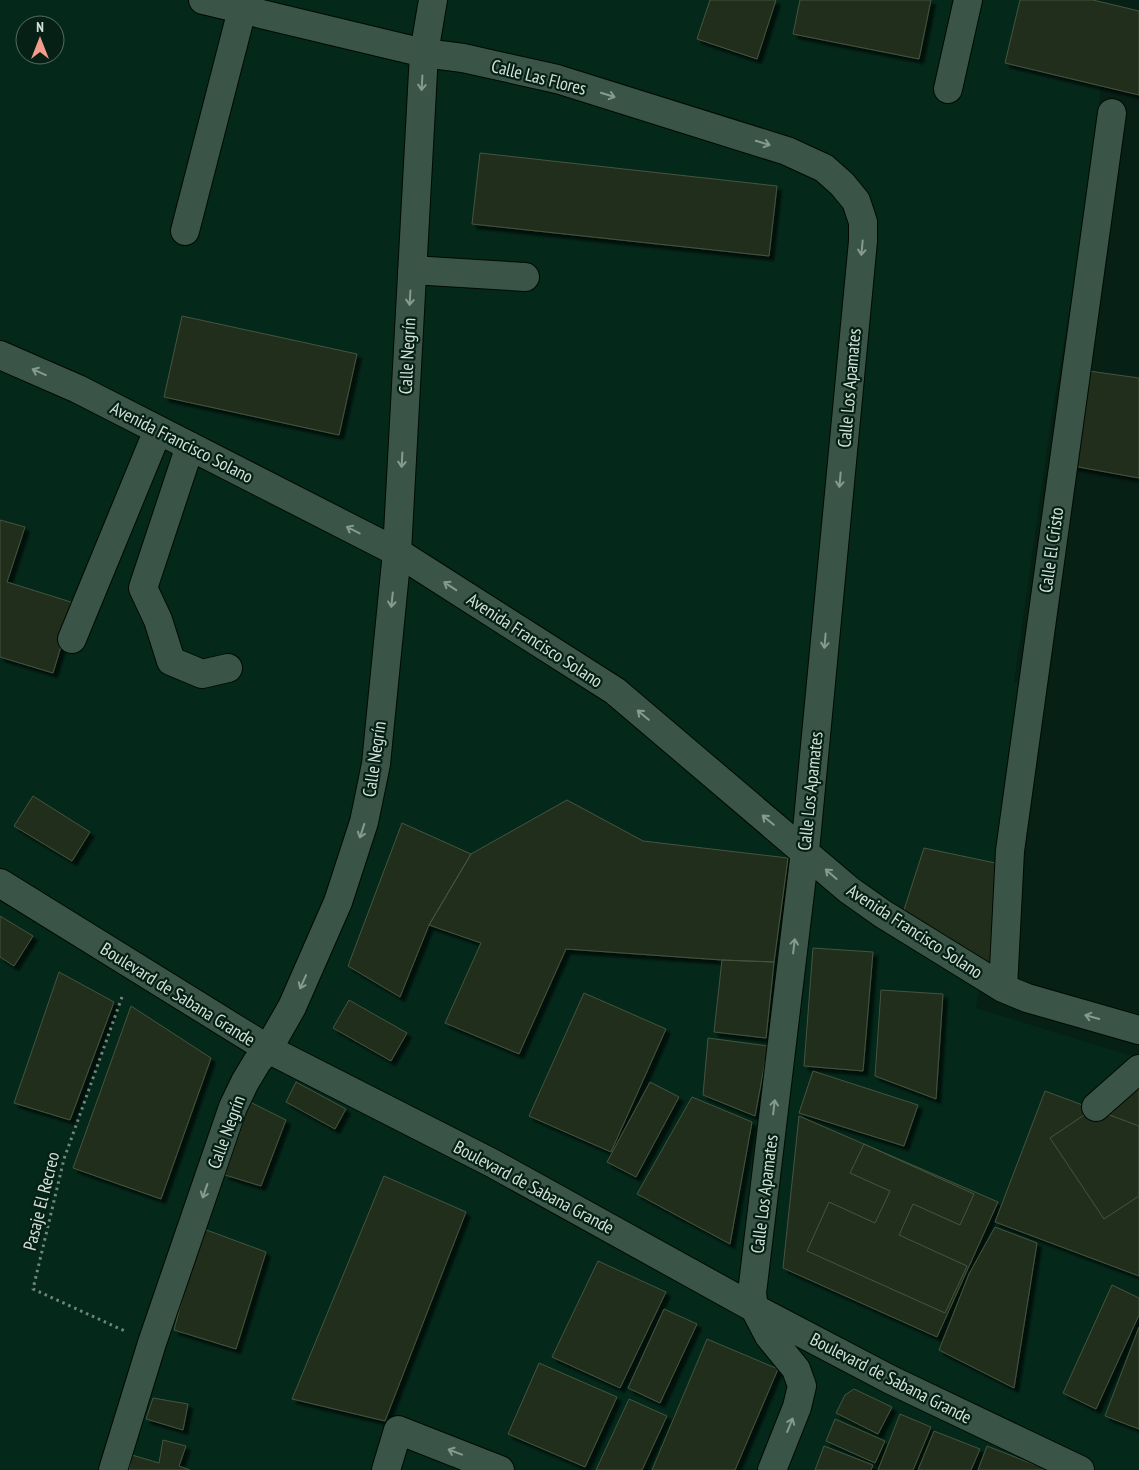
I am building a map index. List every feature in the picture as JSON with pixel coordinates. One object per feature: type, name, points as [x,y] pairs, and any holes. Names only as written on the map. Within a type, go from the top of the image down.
[{"type":"street","name":"Calle Las Flores","points":[[203,0],[424,53],[463,58],[556,79],[787,151],[824,168],[842,184],[856,201]]},
{"type":"street","name":"Calle Negrín","points":[[113,1470],[152,1344],[233,1107],[245,1082],[257,1062],[268,1049],[292,1007],[338,902],[364,822],[376,764],[397,552],[424,53],[432,0]]},
{"type":"street","points":[[948,89],[968,0]]},
{"type":"street","points":[[185,231],[242,10]]},
{"type":"street","name":"Calle El Cristo","points":[[1003,988],[1010,851],[1112,114]]},
{"type":"street","name":"Calle Los Apamates","points":[[772,1470],[797,1407],[802,1386],[796,1369],[769,1336],[754,1308],[752,1293],[805,851],[863,241],[863,222],[856,201]]},
{"type":"street","points":[[412,270],[525,277]]},
{"type":"street","name":"Avenida Francisco Solano","points":[[0,355],[78,389],[397,552],[615,691],[849,890],[883,914],[1003,988],[1027,998],[1139,1030]]},
{"type":"street","points":[[72,639],[158,430]]},
{"type":"street","points":[[190,446],[143,588],[158,620],[171,661],[202,674],[228,668]]},
{"type":"street","name":"Boulevard de Sabana Grande","points":[[0,883],[268,1049],[492,1163],[754,1308],[891,1380],[1080,1470]]},
{"type":"street","points":[[1096,1107],[1139,1069]]},
{"type":"street","points":[[386,1470],[392,1426],[500,1470]]},
{"type":"path","name":"Pasaje El Recreo","points":[[122,998],[64,1159],[33,1289],[152,1344]]},
{"type":"shaded area","points":[[0,0],[1087,0],[1105,6],[1098,136],[1051,421],[1014,682],[1029,686],[976,1008],[1139,1058],[1139,1470],[0,1470]]},
{"type":"building","points":[[710,0],[776,0],[757,59],[697,39]]},
{"type":"building","points":[[800,0],[931,0],[919,59],[793,34]]},
{"type":"building","points":[[1020,0],[1093,0],[1139,11],[1139,95],[1005,63]]},
{"type":"building","points":[[480,153],[777,186],[769,256],[472,224]]},
{"type":"building","points":[[182,316],[357,354],[339,435],[164,397]]},
{"type":"building","points":[[1082,370],[1139,378],[1139,478],[1073,466]]},
{"type":"building","points":[[0,520],[25,527],[7,582],[74,603],[53,673],[0,657]]},
{"type":"building","points":[[33,796],[90,832],[72,861],[14,826]]},
{"type":"building","points":[[567,800],[643,841],[788,858],[774,962],[566,949],[519,1054],[445,1023],[481,943],[429,925],[471,854]]},
{"type":"building","points":[[402,823],[471,854],[429,925],[400,997],[348,966]]},
{"type":"building","points":[[924,848],[1000,864],[994,970],[901,919]]},
{"type":"building","points":[[0,916],[33,936],[14,966],[0,957]]},
{"type":"building","points":[[813,948],[873,952],[863,1071],[804,1066]]},
{"type":"building","points":[[722,960],[774,962],[766,1038],[714,1032]]},
{"type":"building","points":[[59,972],[114,1002],[70,1120],[14,1103]]},
{"type":"building","points":[[881,990],[943,994],[936,1099],[875,1076]]},
{"type":"building","points":[[584,993],[666,1029],[611,1152],[529,1116]]},
{"type":"building","points":[[349,1000],[407,1033],[391,1061],[333,1028]]},
{"type":"building","points":[[131,1006],[211,1058],[161,1199],[73,1168]]},
{"type":"building","points":[[708,1038],[768,1046],[755,1116],[703,1095]]},
{"type":"building","points":[[813,1071],[918,1105],[904,1146],[799,1113]]},
{"type":"building","points":[[296,1082],[346,1109],[335,1129],[286,1102]]},
{"type":"building","points":[[650,1082],[679,1097],[636,1177],[607,1162]]},
{"type":"building","points":[[1139,1086],[1139,1196],[1104,1219],[1050,1138],[1096,1107]]},
{"type":"building","points":[[1045,1091],[1139,1126],[1139,1276],[995,1222]]},
{"type":"building","points":[[692,1097],[752,1122],[730,1244],[637,1194]]},
{"type":"building","points":[[250,1102],[286,1120],[261,1186],[225,1175]]},
{"type":"building","points":[[799,1116],[998,1202],[937,1337],[783,1268]]},
{"type":"building","points":[[864,1144],[974,1194],[960,1225],[913,1204],[899,1235],[967,1266],[945,1313],[807,1251],[829,1202],[875,1223],[890,1191],[850,1173]]},
{"type":"building","points":[[384,1176],[466,1212],[385,1421],[292,1399]]},
{"type":"building","points":[[995,1227],[1037,1243],[1014,1388],[939,1350],[969,1274]]},
{"type":"building","points":[[201,1228],[266,1252],[236,1349],[174,1330]]},
{"type":"building","points":[[598,1261],[666,1292],[620,1388],[552,1357]]},
{"type":"building","points":[[1112,1285],[1139,1298],[1139,1315],[1096,1409],[1063,1393]]},
{"type":"building","points":[[664,1309],[697,1324],[660,1403],[628,1388]]},
{"type":"building","points":[[1139,1327],[1139,1429],[1105,1416]]},
{"type":"building","points":[[707,1339],[778,1369],[735,1470],[652,1470]]},
{"type":"building","points":[[539,1363],[617,1397],[585,1467],[508,1434]]},
{"type":"building","points":[[854,1389],[892,1407],[878,1434],[836,1413],[845,1395]]},
{"type":"building","points":[[153,1398],[188,1404],[183,1430],[146,1419]]},
{"type":"building","points":[[629,1399],[667,1416],[642,1470],[596,1470]]},
{"type":"building","points":[[900,1414],[931,1427],[913,1470],[878,1470]]},
{"type":"building","points":[[835,1419],[885,1441],[875,1463],[826,1441]]},
{"type":"building","points":[[934,1431],[980,1449],[971,1470],[918,1470]]},
{"type":"building","points":[[163,1440],[186,1446],[179,1466],[190,1470],[129,1470],[132,1455],[159,1463]]},
{"type":"building","points":[[824,1446],[873,1465],[871,1470],[815,1470]]},
{"type":"building","points":[[987,1446],[1048,1470],[978,1470]]}]
